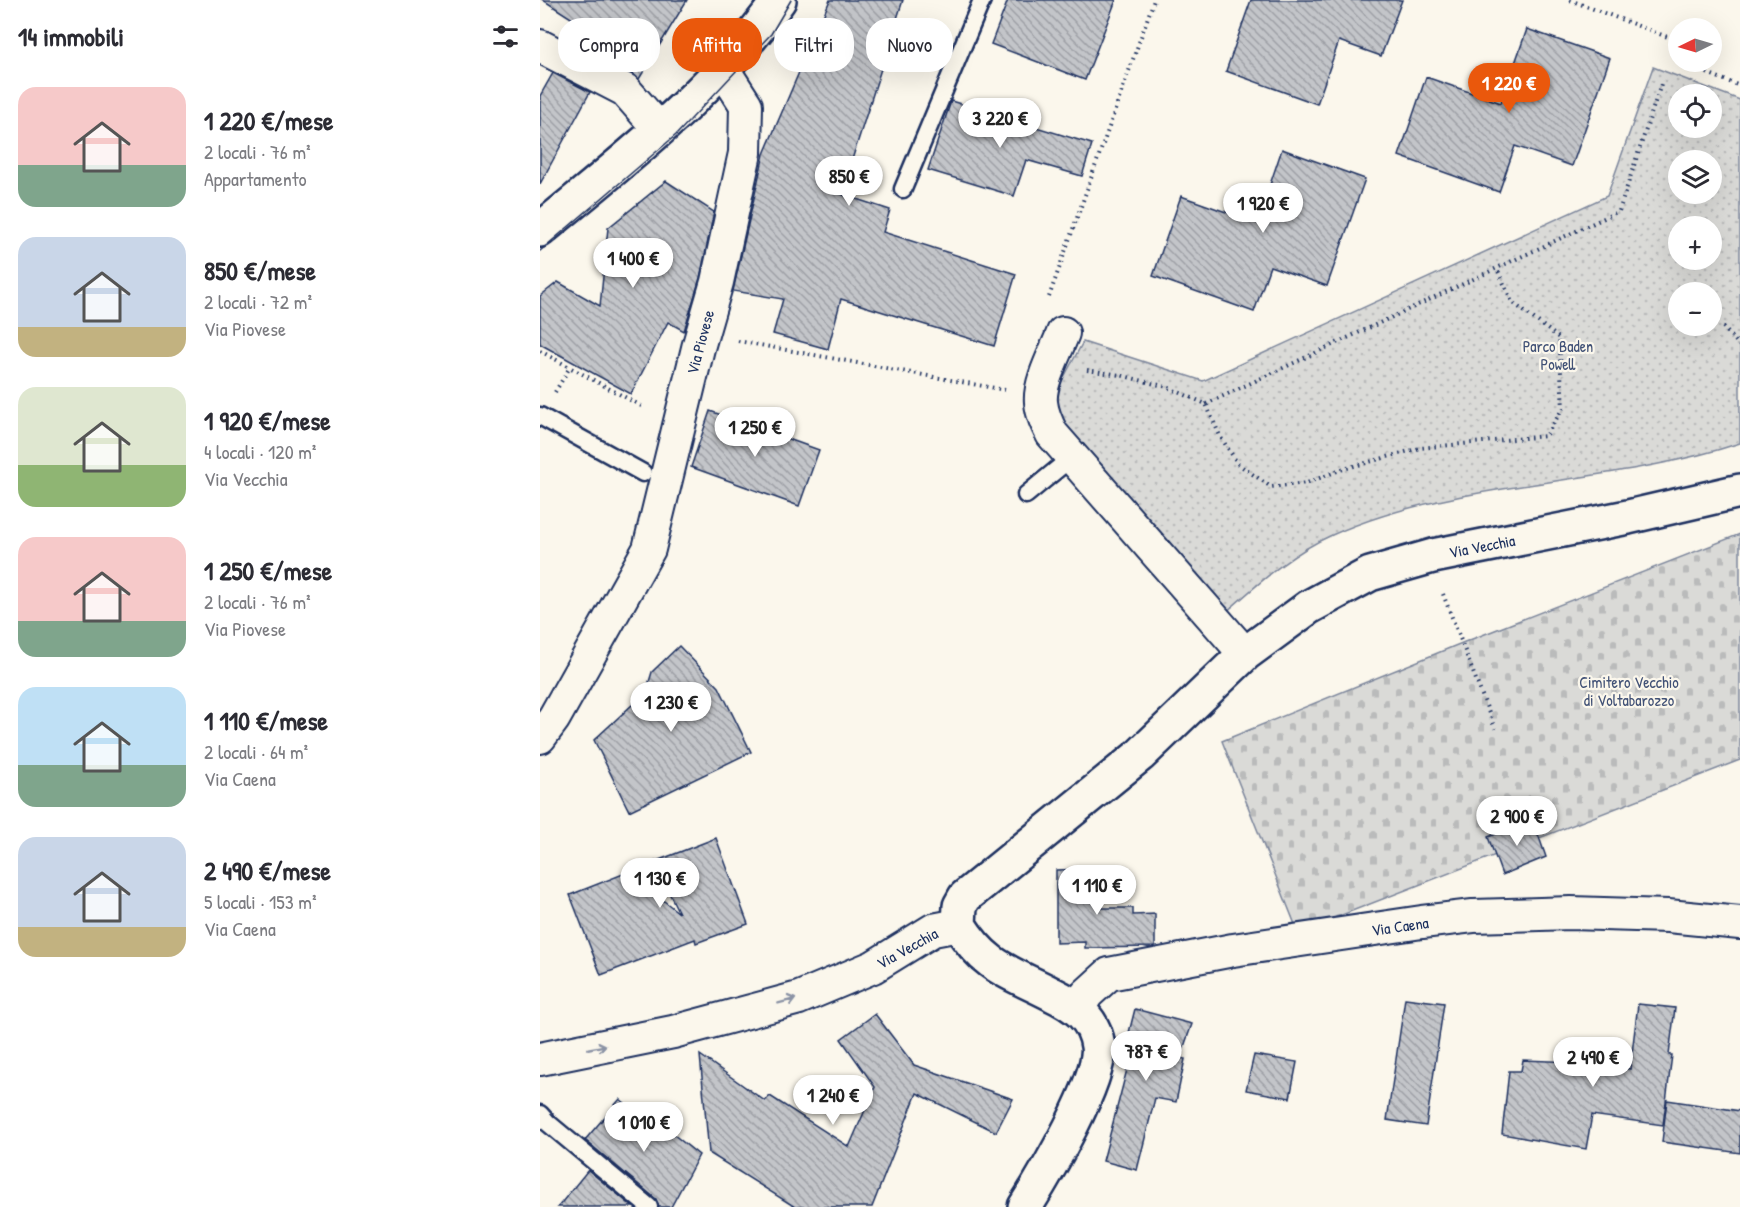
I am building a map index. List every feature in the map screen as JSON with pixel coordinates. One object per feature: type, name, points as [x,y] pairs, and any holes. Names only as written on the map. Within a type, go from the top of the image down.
[{"type":"street","points":[[762,21],[779,0]]},
{"type":"street","points":[[540,46],[625,90],[660,130]]},
{"type":"street","points":[[540,230],[660,130],[720,72]]},
{"type":"street","name":"Via Piovese","points":[[540,737],[554,718],[649,549],[702,332],[717,282],[745,153],[746,105],[725,72]]},
{"type":"street","points":[[1063,333],[1044,382],[1040,400],[1052,434],[1245,654]]},
{"type":"street","name":"Via Vecchia","points":[[540,1059],[673,1032],[799,998],[873,967],[933,930],[959,925],[960,906],[965,897],[1140,755],[1245,654],[1309,607],[1370,574],[1434,556],[1628,518],[1740,491]]},
{"type":"street","name":"Via Caena","points":[[1078,1008],[1087,994],[1109,974],[1233,950],[1422,922],[1473,916],[1571,913],[1668,916],[1740,923]]},
{"type":"street","points":[[959,925],[968,940],[996,967],[1078,1008],[1090,1024],[1098,1047],[1093,1079],[1047,1172],[1025,1207]]},
{"type":"lane","points":[[903,189],[982,0]]},
{"type":"lane","points":[[540,416],[643,473]]},
{"type":"lane","points":[[1026,495],[1072,457]]},
{"type":"lane","points":[[540,1114],[564,1137],[649,1207]]},
{"type":"path","points":[[1048,299],[1154,0]]},
{"type":"path","points":[[1570,0],[1668,37]]},
{"type":"path","points":[[1704,72],[1740,86]]},
{"type":"path","points":[[1206,404],[1619,211],[1661,84]]},
{"type":"path","points":[[1080,369],[1120,375],[1167,387],[1206,404],[1220,436],[1238,464],[1271,487],[1307,483],[1340,470],[1420,448],[1546,436],[1563,408],[1559,338],[1512,302],[1497,268]]},
{"type":"path","points":[[1723,327],[1740,346]]},
{"type":"path","points":[[702,332],[723,339],[1011,391]]},
{"type":"path","points":[[540,351],[647,409]]},
{"type":"path","points":[[1440,585],[1495,729]]},
{"type":"green space","name":"Parco Baden Powell","points":[[1653,67],[1698,84],[1668,84],[1668,138],[1722,138],[1722,93],[1740,100],[1740,443],[1638,468],[1482,492],[1381,516],[1317,542],[1276,570],[1225,613],[1063,426],[1056,392],[1083,342],[1203,381],[1607,196]]},
{"type":"green space","name":"Cimitero Vecchio di Voltabarozzo","points":[[1740,534],[1740,760],[1298,932],[1222,741],[1462,643]]},
{"type":"building","points":[[543,0],[687,0],[676,18],[672,18],[672,25],[660,44],[660,18],[571,18]]},
{"type":"building","points":[[830,0],[903,0],[897,18],[866,18],[866,72],[880,72],[841,194],[890,210],[883,232],[1016,274],[994,346],[841,299],[828,349],[773,334],[783,299],[733,291],[764,154],[799,72],[854,72],[854,18],[822,18]]},
{"type":"building","points":[[1008,0],[1116,0],[1085,80],[991,44]]},
{"type":"building","points":[[1251,0],[1402,0],[1381,56],[1339,41],[1317,104],[1226,71]]},
{"type":"building","points":[[1527,29],[1610,58],[1572,166],[1515,146],[1499,192],[1399,156],[1426,77],[1501,103]]},
{"type":"building","points":[[629,72],[643,72],[639,79]]},
{"type":"building","points":[[553,73],[590,92],[540,184],[540,96]]},
{"type":"building","points":[[951,101],[1092,144],[1082,176],[1026,160],[1014,196],[928,170]]},
{"type":"building","points":[[1282,149],[1365,179],[1327,286],[1270,266],[1254,312],[1153,276],[1181,196],[1257,223]]},
{"type":"building","points":[[666,181],[714,212],[700,278],[684,331],[668,322],[631,394],[540,344],[540,296],[558,282],[600,306],[608,228]]},
{"type":"building","points":[[710,411],[819,450],[799,506],[691,467]]},
{"type":"building","points":[[679,646],[719,687],[751,752],[629,811],[594,740],[646,692],[652,672]]},
{"type":"building","points":[[1533,820],[1546,857],[1502,875],[1488,837]]},
{"type":"building","points":[[716,838],[748,924],[696,943],[695,939],[601,975],[570,895],[628,872],[679,913],[654,862]]},
{"type":"building","points":[[1088,869],[1088,879],[1102,879],[1102,908],[1133,908],[1133,915],[1155,914],[1155,947],[1085,948],[1085,942],[1056,943],[1056,870]]},
{"type":"building","points":[[1405,998],[1444,1003],[1426,1126],[1387,1120]]},
{"type":"building","points":[[1638,1004],[1675,1008],[1669,1055],[1672,1055],[1663,1125],[1592,1115],[1586,1149],[1502,1134],[1509,1071],[1521,1071],[1523,1060],[1576,1062],[1576,1058],[1630,1069]]},
{"type":"building","points":[[1135,1009],[1192,1024],[1180,1058],[1185,1059],[1176,1102],[1155,1098],[1137,1170],[1103,1161],[1130,1058],[1123,1056]]},
{"type":"building","points":[[875,1014],[914,1065],[1013,1099],[996,1132],[917,1093],[872,1207],[795,1207],[709,1153],[700,1055],[765,1101],[770,1096],[849,1147],[875,1087],[841,1039]]},
{"type":"building","points":[[1254,1055],[1297,1062],[1290,1098],[1246,1090]]},
{"type":"building","points":[[620,1099],[659,1131],[663,1126],[699,1155],[671,1207],[659,1207],[656,1199],[585,1140]]},
{"type":"building","points":[[1667,1100],[1740,1111],[1740,1153],[1662,1142]]},
{"type":"building","points":[[588,1170],[633,1207],[558,1207]]},
{"type":"tram line","points":[[540,251],[676,135],[771,34],[791,0]]}]
